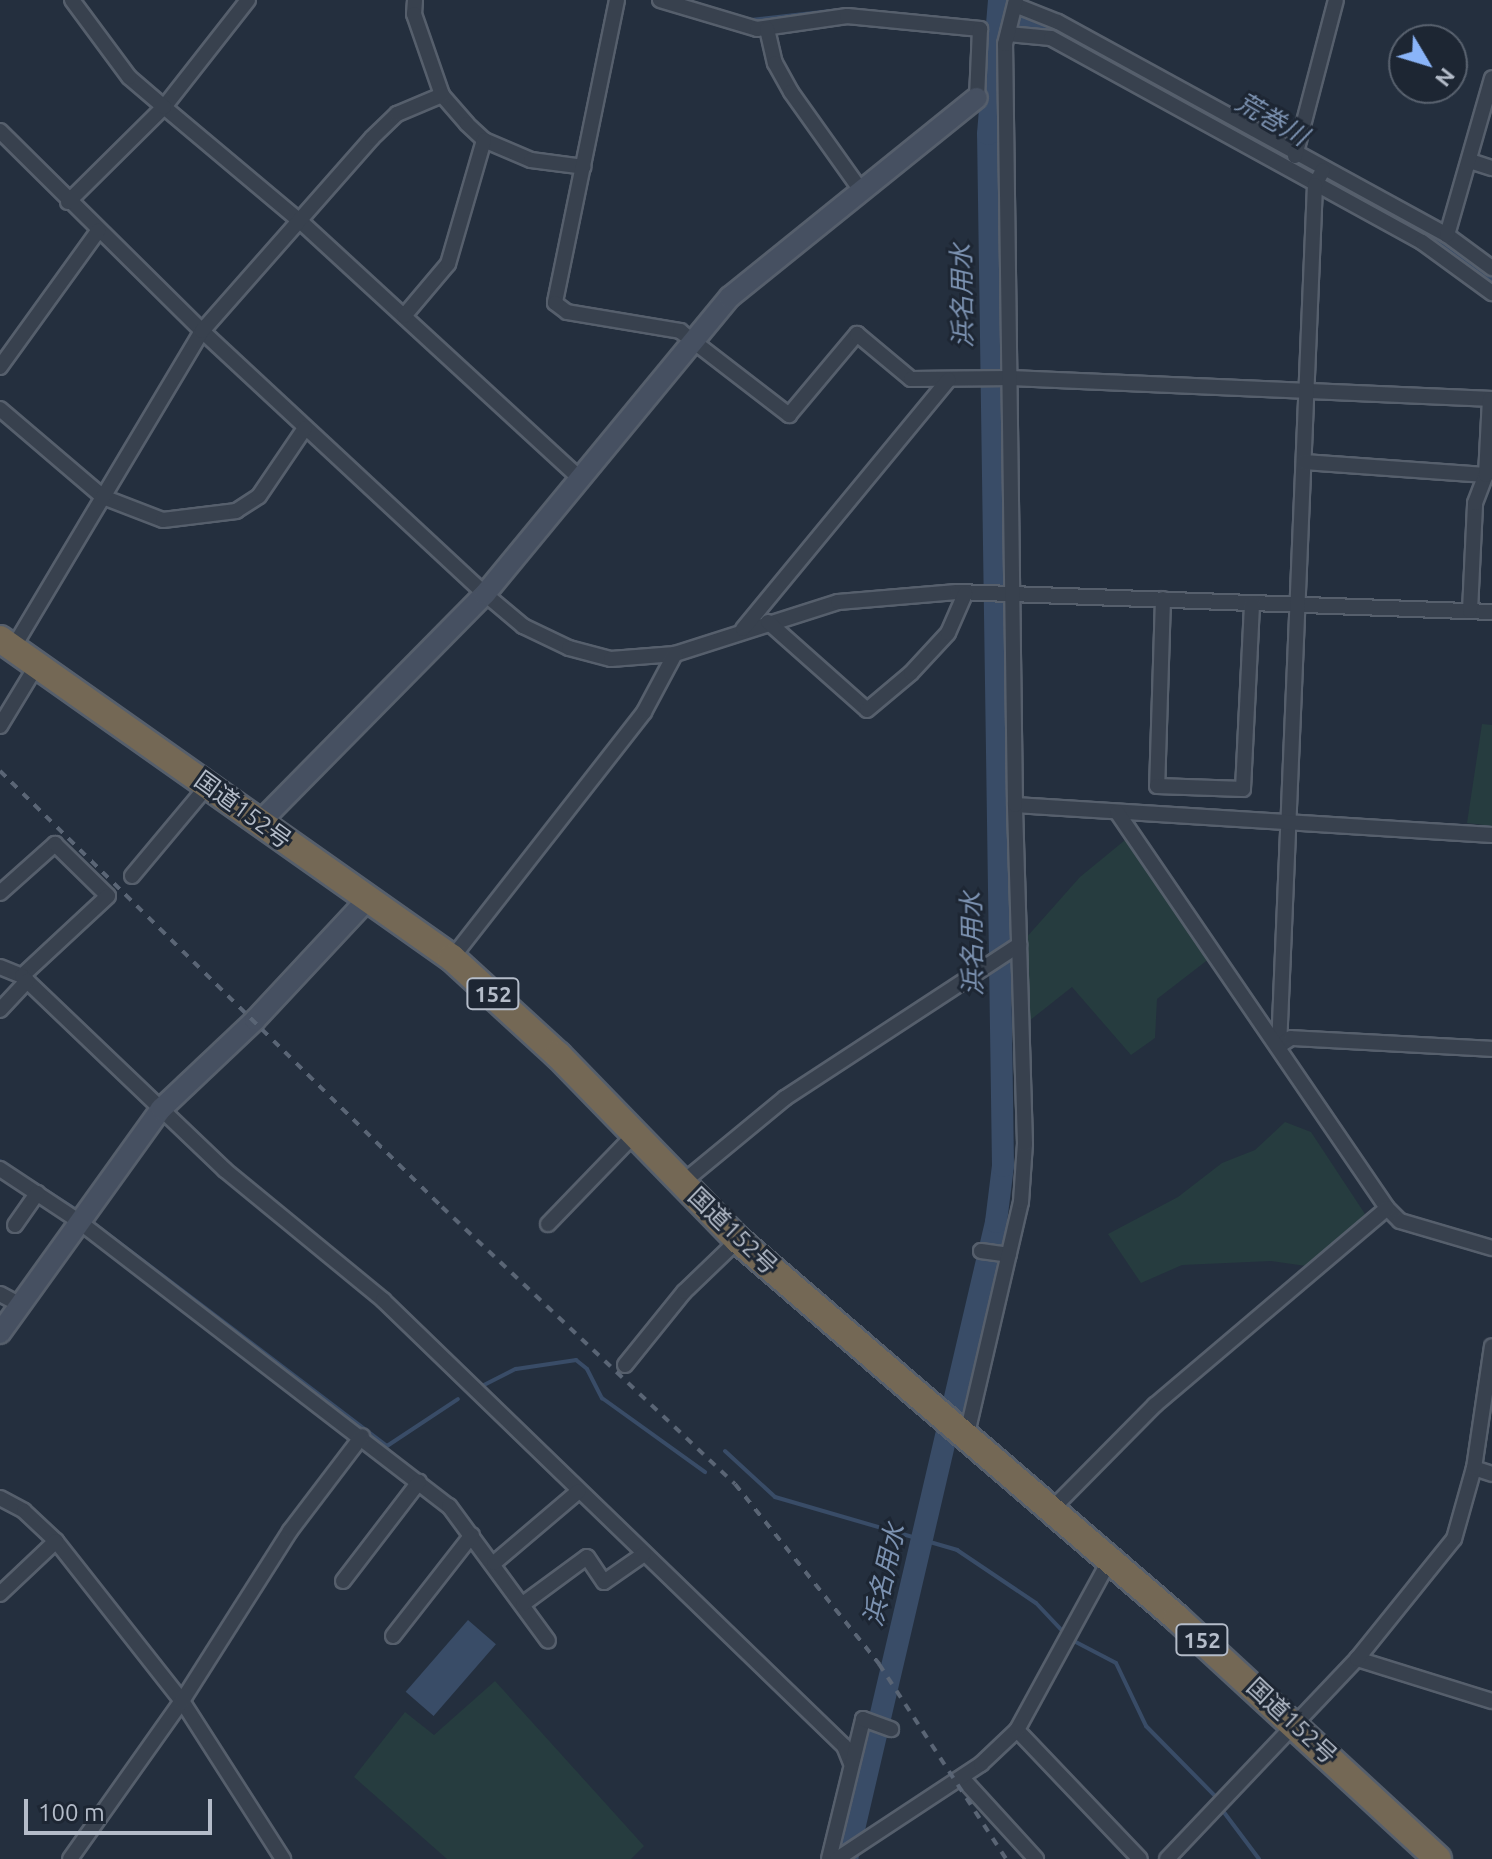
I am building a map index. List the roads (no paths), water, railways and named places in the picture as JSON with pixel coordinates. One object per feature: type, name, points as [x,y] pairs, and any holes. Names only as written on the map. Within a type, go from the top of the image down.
[{"type":"highway","name":"国道152号","points":[[6,643],[452,958],[558,1055],[738,1240],[1297,1725],[1438,1859]]},
{"type":"street","points":[[72,0],[129,77],[300,221],[579,478]]},
{"type":"street","points":[[68,202],[164,107],[248,0]]},
{"type":"street","points":[[415,0],[414,14],[442,95],[484,140],[531,160],[584,167]]},
{"type":"street","points":[[617,0],[555,303],[567,312],[673,328],[789,415],[857,334],[911,379],[1007,379],[1491,399],[1486,475],[1475,503],[1470,611]]},
{"type":"street","points":[[660,0],[730,23],[767,29],[847,16],[980,29],[977,98]]},
{"type":"street","points":[[847,16],[855,0]]},
{"type":"street","points":[[1295,156],[1336,0]]},
{"type":"street","points":[[962,1434],[1005,1254],[1025,1144],[1014,948],[1015,805],[1007,379],[1006,77],[1008,34],[1016,2],[1058,22],[1295,156],[1319,177],[1422,242],[1492,293]]},
{"type":"street","points":[[767,29],[775,63],[791,92],[862,192]]},
{"type":"street","points":[[1008,34],[1051,38],[1319,177],[1447,235],[1492,268]]},
{"type":"street","points":[[259,823],[485,594],[688,342],[730,297],[1006,77]]},
{"type":"street","points":[[1447,235],[1492,78]]},
{"type":"street","points":[[6,643],[103,497],[202,331],[397,114],[442,95]]},
{"type":"street","points":[[0,131],[68,202],[202,331],[485,594],[523,626],[569,648],[611,659],[675,654],[743,629],[838,602],[965,594],[1010,593],[1492,612]]},
{"type":"street","points":[[404,316],[448,264],[484,140]]},
{"type":"street","points":[[1470,161],[1492,168]]},
{"type":"street","points":[[1279,1046],[1295,604],[1319,177]]},
{"type":"street","points":[[0,367],[98,231]]},
{"type":"street","points":[[743,629],[948,380]]},
{"type":"street","points":[[0,409],[103,497],[163,520],[236,511],[259,496],[305,428]]},
{"type":"street","points":[[1304,462],[1486,475]]},
{"type":"street","points":[[768,622],[867,710],[911,673],[948,633],[965,594]]},
{"type":"street","points":[[1163,599],[1157,786],[1243,789],[1252,603]]},
{"type":"street","points":[[452,958],[621,742],[675,654]]},
{"type":"street","points":[[0,726],[37,665]]},
{"type":"street","points":[[132,876],[209,784]]},
{"type":"street","points":[[1015,805],[1288,825],[1492,835]]},
{"type":"street","points":[[1117,812],[1387,1208],[1400,1221],[1492,1248]]},
{"type":"street","points":[[0,893],[55,844],[108,896],[24,978],[0,1010]]},
{"type":"street","points":[[0,1333],[81,1215],[161,1109],[263,1012],[367,900]]},
{"type":"street","points":[[682,1183],[785,1098],[1014,948]]},
{"type":"street","points":[[0,967],[24,978],[225,1170],[383,1300],[844,1746],[851,1763]]},
{"type":"street","points":[[1279,1046],[1291,1038],[1492,1049]]},
{"type":"street","points":[[548,1224],[634,1135]]},
{"type":"street","points":[[0,1169],[37,1193],[81,1215],[419,1482],[472,1535],[548,1641]]},
{"type":"street","points":[[15,1225],[37,1193]]},
{"type":"street","points":[[1050,1511],[1155,1405],[1387,1208]]},
{"type":"street","points":[[625,1365],[684,1292],[738,1240]]},
{"type":"street","points":[[981,1251],[1005,1254]]},
{"type":"street","points":[[0,1294],[19,1304]]},
{"type":"street","points":[[1167,1859],[1357,1659],[1454,1539],[1474,1468],[1492,1346]]},
{"type":"street","points":[[70,1859],[182,1701],[290,1531],[362,1436]]},
{"type":"street","points":[[1474,1468],[1492,1474]]},
{"type":"street","points":[[343,1581],[419,1482]]},
{"type":"street","points":[[494,1563],[579,1491]]},
{"type":"street","points":[[0,1498],[24,1511],[56,1541],[182,1701],[283,1859]]},
{"type":"street","points":[[393,1636],[472,1535]]},
{"type":"street","points":[[0,1594],[56,1541]]},
{"type":"street","points":[[523,1604],[587,1557],[604,1582],[644,1554]]},
{"type":"street","points":[[837,1859],[962,1778],[1017,1730],[1108,1563]]},
{"type":"street","points":[[1357,1659],[1492,1701]]},
{"type":"street","points":[[829,1859],[863,1719],[891,1729]]},
{"type":"street","points":[[1017,1730],[1140,1859]]},
{"type":"street","points":[[962,1778],[1036,1859]]},
{"type":"water","points":[[468,1620],[496,1644],[434,1716],[406,1692]]},
{"type":"waterway","name":"浜名用水","points":[[847,1859],[996,1222],[1003,1166],[988,134],[999,0]]},
{"type":"waterway","points":[[751,20],[839,10]]},
{"type":"waterway","name":"荒巻川","points":[[1020,17],[1055,26],[1283,158]]},
{"type":"waterway","points":[[981,25],[994,27]]},
{"type":"waterway","name":"荒巻川","points":[[1408,227],[1492,278]]},
{"type":"waterway","points":[[0,1161],[78,1211]]},
{"type":"waterway","points":[[88,1219],[387,1446],[458,1399]]},
{"type":"waterway","points":[[482,1386],[516,1369],[576,1360],[587,1369],[602,1398],[705,1472]]},
{"type":"waterway","points":[[725,1451],[775,1497],[957,1550],[1036,1603],[1070,1639],[1116,1663],[1146,1726],[1217,1798]]},
{"type":"waterway","points":[[1223,1811],[1259,1859]]},
{"type":"railway","points":[[0,771],[442,1207],[735,1484],[879,1664],[1006,1859]]}]
